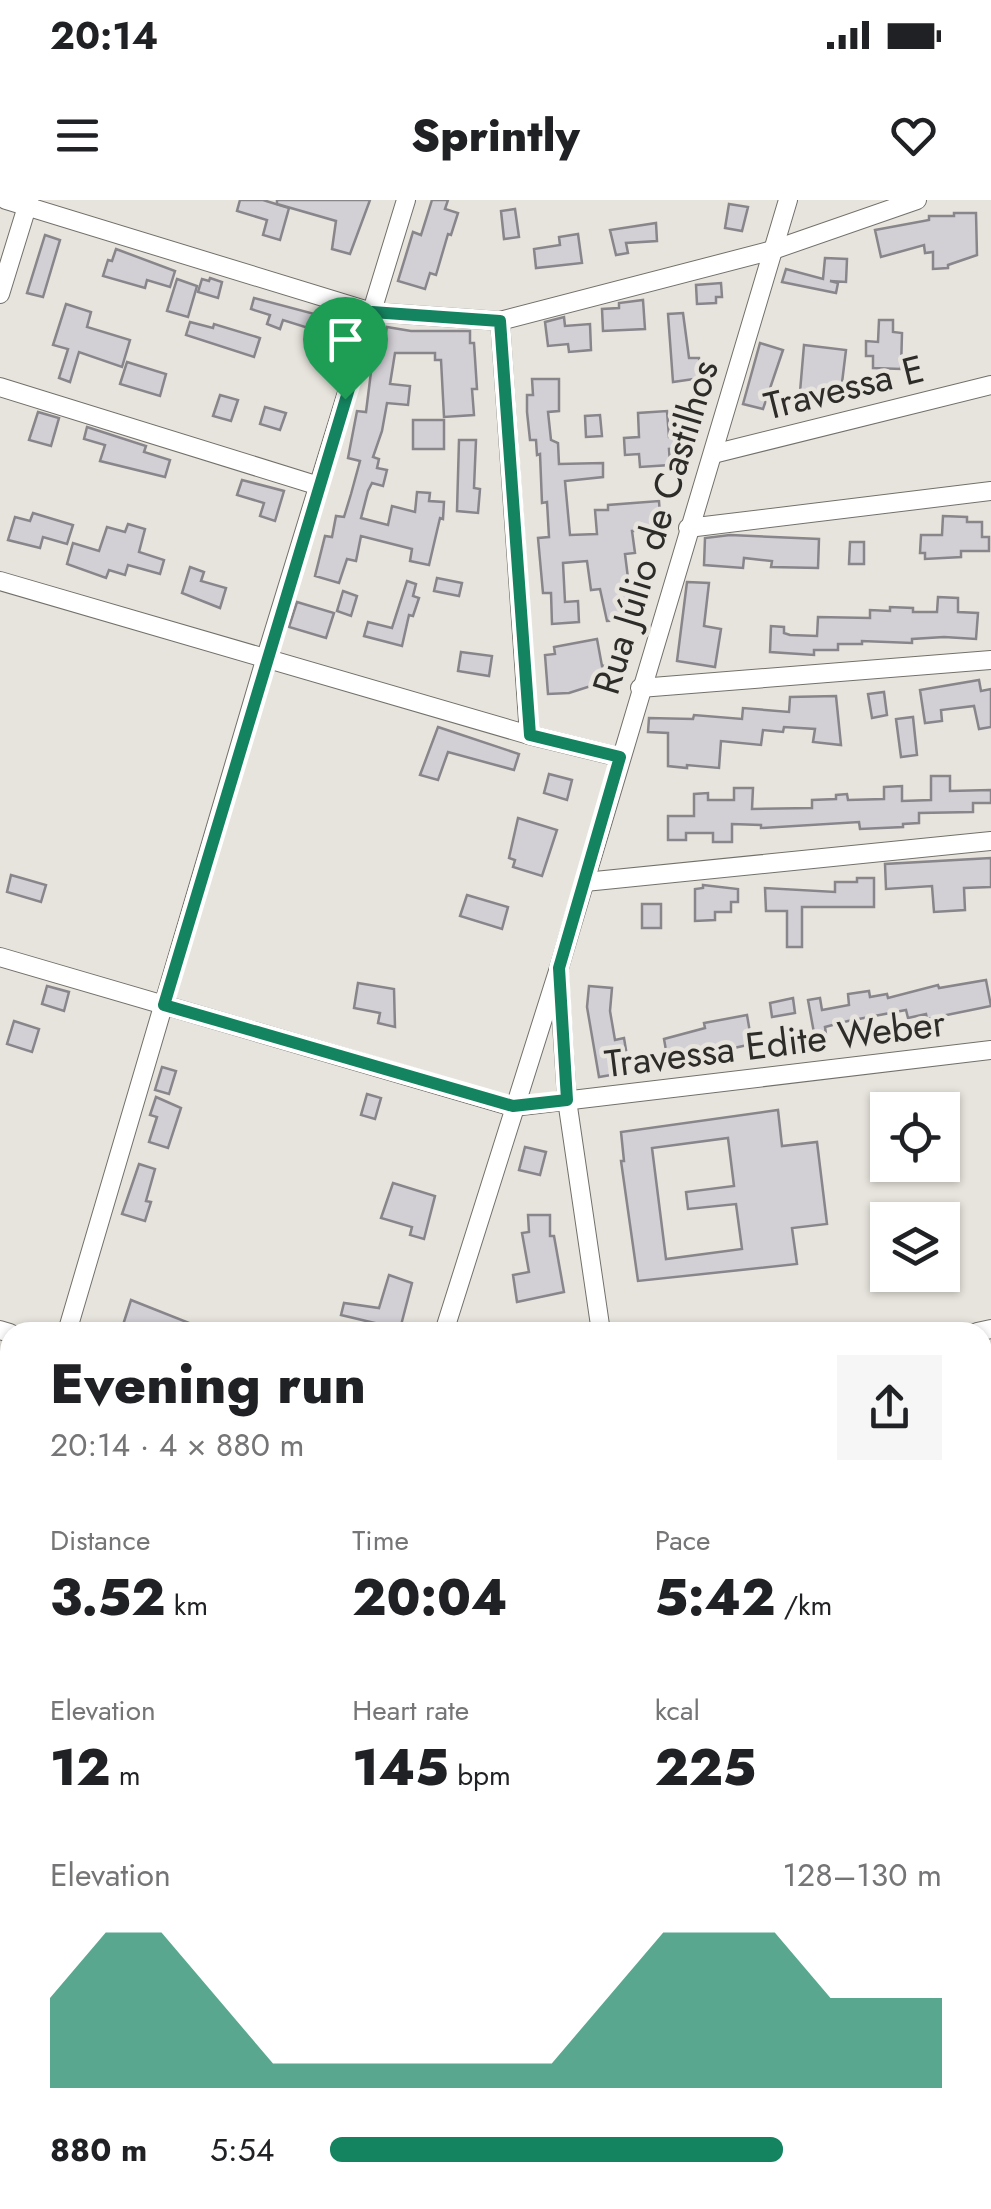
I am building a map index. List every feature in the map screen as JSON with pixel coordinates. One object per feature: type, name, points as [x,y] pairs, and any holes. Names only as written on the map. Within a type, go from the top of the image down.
[{"type":"street","points":[[6,200],[28,203],[372,312],[500,321],[773,250],[916,200]]},
{"type":"street","points":[[70,1322],[406,200]]},
{"type":"street","name":"Rua Júlio de Castilhos","points":[[447,1322],[559,968],[788,200]]},
{"type":"street","points":[[0,294],[28,203]]},
{"type":"street","points":[[500,321],[530,735]]},
{"type":"street","name":"Travessa E","points":[[713,454],[991,385]]},
{"type":"street","points":[[0,387],[318,486]]},
{"type":"street","points":[[688,528],[991,491]]},
{"type":"street","points":[[0,581],[530,735],[620,757]]},
{"type":"street","points":[[640,688],[991,660]]},
{"type":"street","points":[[585,882],[991,841]]},
{"type":"street","points":[[0,957],[513,1106]]},
{"type":"street","points":[[559,968],[567,1100],[600,1322]]},
{"type":"street","name":"Travessa Edite Weber","points":[[513,1106],[991,1050]]},
{"type":"building","points":[[240,200],[263,200],[289,208],[280,240],[263,235],[267,220],[237,211]]},
{"type":"building","points":[[277,200],[370,200],[350,254],[332,249],[336,221],[277,204]]},
{"type":"building","points":[[432,200],[448,200],[445,209],[458,213],[436,275],[430,273],[425,289],[398,281],[413,232],[421,235]]},
{"type":"building","points":[[729,204],[748,207],[742,231],[725,228]]},
{"type":"building","points":[[515,209],[519,237],[504,239],[501,211]]},
{"type":"building","points":[[954,213],[976,213],[977,255],[948,268],[933,269],[933,252],[925,253],[924,245],[881,257],[875,230]]},
{"type":"building","points":[[656,223],[657,241],[626,243],[628,253],[616,255],[610,230]]},
{"type":"building","points":[[578,234],[582,263],[536,268],[534,249],[560,245],[559,237]]},
{"type":"building","points":[[45,235],[60,240],[43,297],[27,293]]},
{"type":"building","points":[[116,249],[175,271],[170,287],[147,280],[145,288],[103,276]]},
{"type":"building","points":[[825,258],[847,259],[846,282],[830,281],[838,283],[836,293],[782,282],[786,269],[823,279]]},
{"type":"building","points":[[177,279],[197,286],[188,317],[167,311]]},
{"type":"building","points":[[202,279],[222,282],[218,298],[198,292]]},
{"type":"building","points":[[721,283],[722,297],[716,297],[716,303],[697,304],[696,285]]},
{"type":"building","points":[[254,298],[341,321],[335,340],[327,338],[324,349],[310,345],[315,330],[283,320],[280,329],[267,324],[270,315],[251,309]]},
{"type":"building","points":[[643,300],[645,329],[603,331],[602,309]]},
{"type":"building","points":[[66,304],[91,312],[87,327],[130,340],[122,367],[79,352],[70,382],[59,378],[68,349],[53,345]]},
{"type":"building","points":[[683,313],[689,358],[699,358],[701,378],[673,382],[668,314]]},
{"type":"building","points":[[564,317],[565,326],[590,324],[591,350],[569,352],[568,344],[548,346],[545,322]]},
{"type":"building","points":[[879,320],[893,320],[893,332],[902,333],[901,369],[873,368],[873,356],[866,356],[866,341],[878,342]]},
{"type":"building","points":[[190,322],[213,328],[214,324],[260,338],[254,357],[186,335]]},
{"type":"building","points":[[387,327],[470,331],[477,389],[472,389],[474,415],[444,417],[441,360],[435,360],[435,353],[395,353],[390,384],[410,386],[408,405],[387,403],[373,457],[379,459],[377,468],[387,470],[383,486],[372,483],[361,518],[388,525],[392,506],[415,512],[417,492],[430,493],[429,501],[444,502],[443,519],[440,518],[429,565],[410,561],[412,549],[361,536],[356,561],[347,559],[339,583],[315,576],[325,536],[332,537],[336,516],[344,517],[351,494],[360,461],[348,458],[357,411],[366,412],[373,356],[381,357]]},
{"type":"building","points":[[760,343],[783,350],[763,409],[743,404]]},
{"type":"building","points":[[804,345],[846,350],[841,391],[828,390],[827,395],[800,392]]},
{"type":"building","points":[[127,362],[166,374],[160,396],[120,384]]},
{"type":"building","points":[[532,379],[559,379],[559,411],[548,412],[551,440],[558,443],[559,464],[603,463],[603,477],[565,481],[570,535],[597,534],[595,510],[608,510],[608,505],[659,501],[661,529],[632,531],[635,553],[625,554],[635,607],[629,609],[631,615],[624,616],[625,620],[607,621],[600,589],[591,590],[587,561],[563,563],[565,602],[578,601],[579,622],[552,624],[551,593],[543,593],[538,538],[549,537],[547,502],[542,503],[540,454],[537,455],[536,440],[530,440],[527,412],[527,395],[533,395]]},
{"type":"building","points":[[220,395],[238,400],[231,421],[213,416]]},
{"type":"building","points":[[265,407],[286,413],[280,430],[260,424]]},
{"type":"building","points":[[667,411],[669,437],[680,436],[681,448],[669,449],[670,465],[640,467],[639,454],[625,455],[624,438],[639,437],[638,413]]},
{"type":"building","points":[[38,412],[59,418],[51,446],[29,440]]},
{"type":"building","points":[[600,415],[602,436],[586,437],[585,416]]},
{"type":"building","points":[[413,420],[444,420],[444,449],[413,449]]},
{"type":"building","points":[[87,427],[146,446],[144,452],[170,460],[165,477],[100,461],[105,445],[84,439]]},
{"type":"building","points":[[459,440],[476,440],[474,488],[480,489],[478,513],[457,511]]},
{"type":"building","points":[[242,480],[284,491],[275,521],[260,516],[264,503],[237,495]]},
{"type":"building","points":[[33,513],[73,525],[67,544],[43,537],[40,548],[8,540],[15,517],[30,521]]},
{"type":"building","points":[[943,516],[982,522],[982,537],[989,537],[989,551],[961,551],[961,557],[925,559],[925,553],[920,553],[921,535],[942,535]]},
{"type":"building","points":[[128,524],[145,529],[139,552],[164,560],[160,574],[128,565],[125,575],[109,570],[106,578],[67,564],[73,543],[99,551],[107,527],[125,532]]},
{"type":"building","points":[[730,535],[819,539],[818,568],[771,567],[772,561],[744,558],[743,568],[704,565],[705,538]]},
{"type":"building","points":[[850,542],[864,542],[864,564],[849,564]]},
{"type":"building","points":[[190,567],[204,572],[201,581],[226,588],[220,608],[182,593]]},
{"type":"building","points":[[437,578],[462,583],[459,596],[434,591]]},
{"type":"building","points":[[407,581],[416,584],[413,596],[419,598],[413,616],[409,615],[402,646],[364,636],[368,622],[392,628]]},
{"type":"building","points":[[687,582],[709,583],[704,626],[721,629],[715,667],[677,661]]},
{"type":"building","points":[[343,591],[357,596],[351,616],[337,611]]},
{"type":"building","points":[[938,597],[958,598],[958,612],[978,613],[976,639],[862,641],[838,644],[838,650],[814,650],[814,655],[770,652],[771,626],[784,627],[784,633],[790,635],[817,636],[818,617],[870,618],[870,610],[890,611],[890,607],[937,612]]},
{"type":"building","points":[[297,602],[334,613],[326,638],[289,627]]},
{"type":"building","points":[[597,639],[602,666],[609,665],[613,679],[569,693],[548,694],[545,655],[555,654],[554,647]]},
{"type":"building","points":[[461,652],[492,656],[489,676],[458,671]]},
{"type":"building","points":[[979,680],[981,691],[991,689],[991,727],[979,729],[974,706],[941,710],[942,721],[925,723],[920,690]]},
{"type":"building","points":[[884,692],[887,715],[872,718],[868,694]]},
{"type":"building","points":[[836,696],[841,745],[813,742],[815,729],[763,730],[761,745],[721,741],[719,768],[687,768],[668,766],[668,733],[648,732],[649,718],[693,719],[694,715],[742,719],[743,708],[789,712],[790,697]]},
{"type":"building","points":[[913,717],[917,755],[901,757],[896,719]]},
{"type":"building","points":[[438,727],[519,754],[514,770],[448,752],[438,780],[420,775]]},
{"type":"building","points":[[549,774],[572,780],[567,800],[544,793]]},
{"type":"building","points":[[931,776],[950,776],[950,791],[991,790],[991,803],[973,803],[973,812],[919,813],[919,823],[903,827],[860,829],[859,822],[761,828],[732,824],[732,842],[713,842],[713,833],[686,833],[686,840],[668,840],[668,816],[694,816],[694,794],[708,793],[708,800],[734,800],[734,788],[753,788],[752,809],[812,808],[812,800],[836,799],[836,795],[847,794],[848,800],[884,799],[884,787],[902,786],[902,801],[931,800]]},
{"type":"building","points":[[518,818],[557,830],[542,876],[513,867],[515,860],[509,858]]},
{"type":"building","points":[[991,858],[991,887],[964,888],[965,910],[934,912],[932,886],[886,889],[885,864]]},
{"type":"building","points":[[11,875],[46,885],[41,902],[7,892]]},
{"type":"building","points":[[857,878],[874,878],[874,907],[802,907],[802,947],[787,947],[787,911],[766,911],[765,888],[835,892],[835,882],[857,882]]},
{"type":"building","points":[[703,885],[738,889],[738,902],[731,902],[731,912],[715,912],[715,920],[695,921],[695,889]]},
{"type":"building","points":[[467,895],[508,907],[502,929],[460,916]]},
{"type":"building","points":[[642,904],[661,904],[661,928],[642,928]]},
{"type":"building","points":[[986,980],[991,1006],[927,1019],[926,1014],[908,1018],[906,1010],[848,1021],[825,1027],[827,1042],[816,1044],[808,1000],[820,998],[822,1010],[849,1005],[848,994],[869,991],[870,997],[887,994],[888,998],[938,985],[939,988]]},
{"type":"building","points":[[358,983],[394,989],[395,1027],[378,1023],[380,1013],[354,1008]]},
{"type":"building","points":[[47,986],[69,992],[64,1011],[42,1004]]},
{"type":"building","points":[[589,986],[612,988],[610,1011],[615,1040],[624,1038],[626,1050],[621,1051],[624,1065],[610,1068],[611,1075],[599,1077],[587,1007]]},
{"type":"building","points":[[793,998],[795,1013],[772,1017],[770,1003]]},
{"type":"building","points":[[747,1015],[752,1044],[707,1054],[706,1049],[667,1056],[664,1039],[705,1028],[704,1023]]},
{"type":"building","points":[[14,1021],[39,1029],[32,1052],[7,1044]]},
{"type":"building","points":[[162,1067],[176,1071],[169,1094],[155,1090]]},
{"type":"building","points":[[367,1094],[381,1098],[375,1119],[361,1115]]},
{"type":"building","points":[[156,1097],[181,1108],[168,1148],[149,1142],[157,1117],[150,1115]]},
{"type":"building","points":[[778,1110],[782,1146],[817,1142],[827,1224],[792,1228],[797,1264],[638,1281],[621,1161],[621,1132]],"holes":[[[728,1138],[734,1186],[686,1192],[688,1209],[736,1204],[742,1249],[666,1259],[652,1148]]]},
{"type":"building","points":[[525,1147],[546,1152],[540,1175],[519,1170]]},
{"type":"building","points":[[139,1164],[155,1169],[145,1221],[122,1214]]},
{"type":"building","points":[[393,1183],[435,1196],[424,1239],[410,1235],[412,1227],[381,1218]]},
{"type":"building","points":[[528,1215],[550,1215],[550,1236],[554,1236],[564,1292],[517,1302],[513,1275],[529,1272],[522,1233],[529,1232]]},
{"type":"building","points":[[389,1275],[412,1283],[402,1322],[370,1322],[341,1315],[344,1303],[379,1308]]},
{"type":"building","points":[[131,1300],[187,1322],[124,1322]]},
{"type":"route","points":[[372,312],[500,321],[530,735],[620,757],[559,968],[567,1100],[513,1106],[164,1005],[345,399],[372,312]]}]
